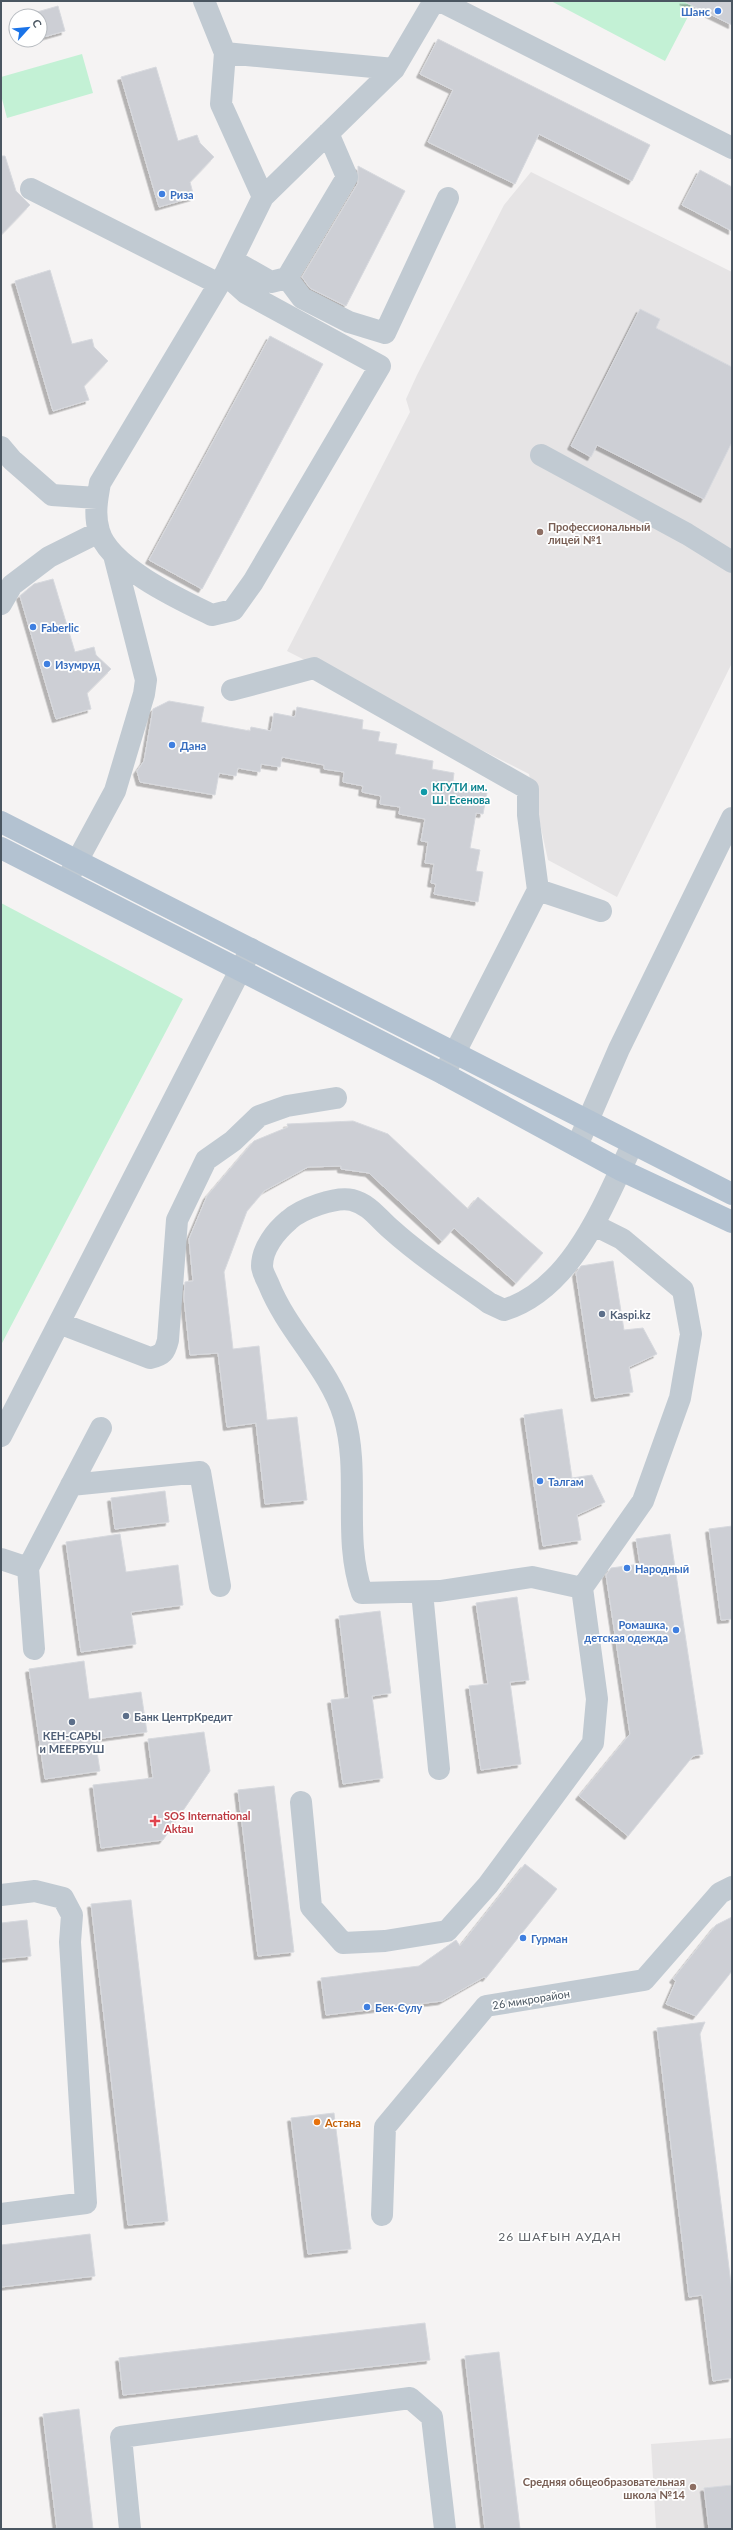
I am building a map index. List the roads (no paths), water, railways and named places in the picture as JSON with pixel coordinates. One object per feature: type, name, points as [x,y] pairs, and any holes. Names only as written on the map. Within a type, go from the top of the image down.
[{"type":"main road","points":[[1,822],[588,1121],[632,1145],[732,1194]]},
{"type":"main road","points":[[1,848],[444,1074],[621,1170],[732,1222]]},
{"type":"street","points":[[204,1],[225,53],[221,104],[263,197]]},
{"type":"street","points":[[225,273],[246,292],[380,366],[253,582],[233,610],[212,616],[141,577],[114,555],[99,532],[96,508],[100,483],[225,273],[263,197],[394,69],[434,1]]},
{"type":"street","points":[[440,1],[732,148]]},
{"type":"street","points":[[225,53],[394,69]]},
{"type":"street","points":[[31,189],[225,273],[270,282],[287,278],[347,177],[328,134]]},
{"type":"street","points":[[287,278],[302,298],[349,322],[385,333],[448,198]]},
{"type":"street","points":[[1,447],[12,460],[52,495],[97,498]]},
{"type":"street","points":[[541,456],[687,534],[732,562]]},
{"type":"street","points":[[1,604],[12,585],[49,557],[99,532]]},
{"type":"street","points":[[66,882],[115,791],[144,694],[146,680],[114,555]]},
{"type":"street","points":[[232,690],[314,668],[528,790],[528,815],[538,890],[444,1074]]},
{"type":"street","points":[[577,1146],[619,1049],[732,818]]},
{"type":"street","points":[[538,890],[601,911]]},
{"type":"street","points":[[1,1436],[251,949]]},
{"type":"street","points":[[59,1323],[150,1358],[161,1356],[165,1350],[168,1340],[177,1220],[206,1160],[233,1141],[259,1116],[286,1106],[336,1098]]},
{"type":"street","points":[[582,1588],[532,1577],[440,1591],[362,1593],[358,1580],[354,1555],[348,1430],[339,1399],[278,1307],[262,1267],[269,1242],[280,1228],[296,1213],[319,1204],[352,1200],[372,1210],[392,1231],[489,1303],[504,1310],[522,1304],[552,1282],[601,1214],[632,1145]]},
{"type":"street","points":[[301,1802],[311,1906],[343,1943],[385,1941],[446,1931],[488,1885],[593,1743],[597,1699],[582,1588],[643,1502],[680,1398],[690,1334],[683,1290],[622,1239],[594,1225]]},
{"type":"street","points":[[34,1649],[28,1568],[101,1428]]},
{"type":"street","points":[[71,1485],[200,1472],[220,1586]]},
{"type":"street","points":[[1,1559],[28,1568]]},
{"type":"street","points":[[422,1592],[439,1769]]},
{"type":"street","name":"26 микрорайон","points":[[382,2215],[385,2127],[486,2006],[644,1980],[720,1893],[732,1887]]},
{"type":"street","points":[[1,1895],[35,1891],[63,1898],[72,1915],[70,1942],[86,2203],[1,2214]]},
{"type":"street","points":[[130,2529],[122,2437],[410,2398],[432,2417],[445,2529]]},
{"type":"place","name":"Шанс","points":[[718,11]]},
{"type":"place","name":"Риза","points":[[162,194]]},
{"type":"place","name":"Профессиональный лицей №1","points":[[540,532]]},
{"type":"place","name":"Faberlic","points":[[33,627]]},
{"type":"place","name":"Изумруд","points":[[47,664]]},
{"type":"place","name":"Дана","points":[[172,745]]},
{"type":"place","name":"КГУТИ им. Ш. Есенова","points":[[424,792]]},
{"type":"place","name":"Kaspi.kz","points":[[602,1314]]},
{"type":"place","name":"Талгам","points":[[540,1481]]},
{"type":"place","name":"Народный","points":[[627,1568]]},
{"type":"place","name":"Ромашка, детская одежда","points":[[676,1630]]},
{"type":"place","name":"Банк ЦентрКредит","points":[[126,1716]]},
{"type":"place","name":"КЕН-САРЫ и МЕЕРБУШ","points":[[72,1722]]},
{"type":"place","name":"SOS International Aktau","points":[[155,1821]]},
{"type":"place","name":"Гурман","points":[[523,1938]]},
{"type":"place","name":"Бек-Сулу","points":[[367,2007]]},
{"type":"place","name":"Астана","points":[[317,2122]]},
{"type":"place","name":"Cредняя общеобразовательная школа №14","points":[[693,2487]]},
{"type":"district","name":"26 ШАҒЫН АУДАН","points":[[560,2236]]}]
